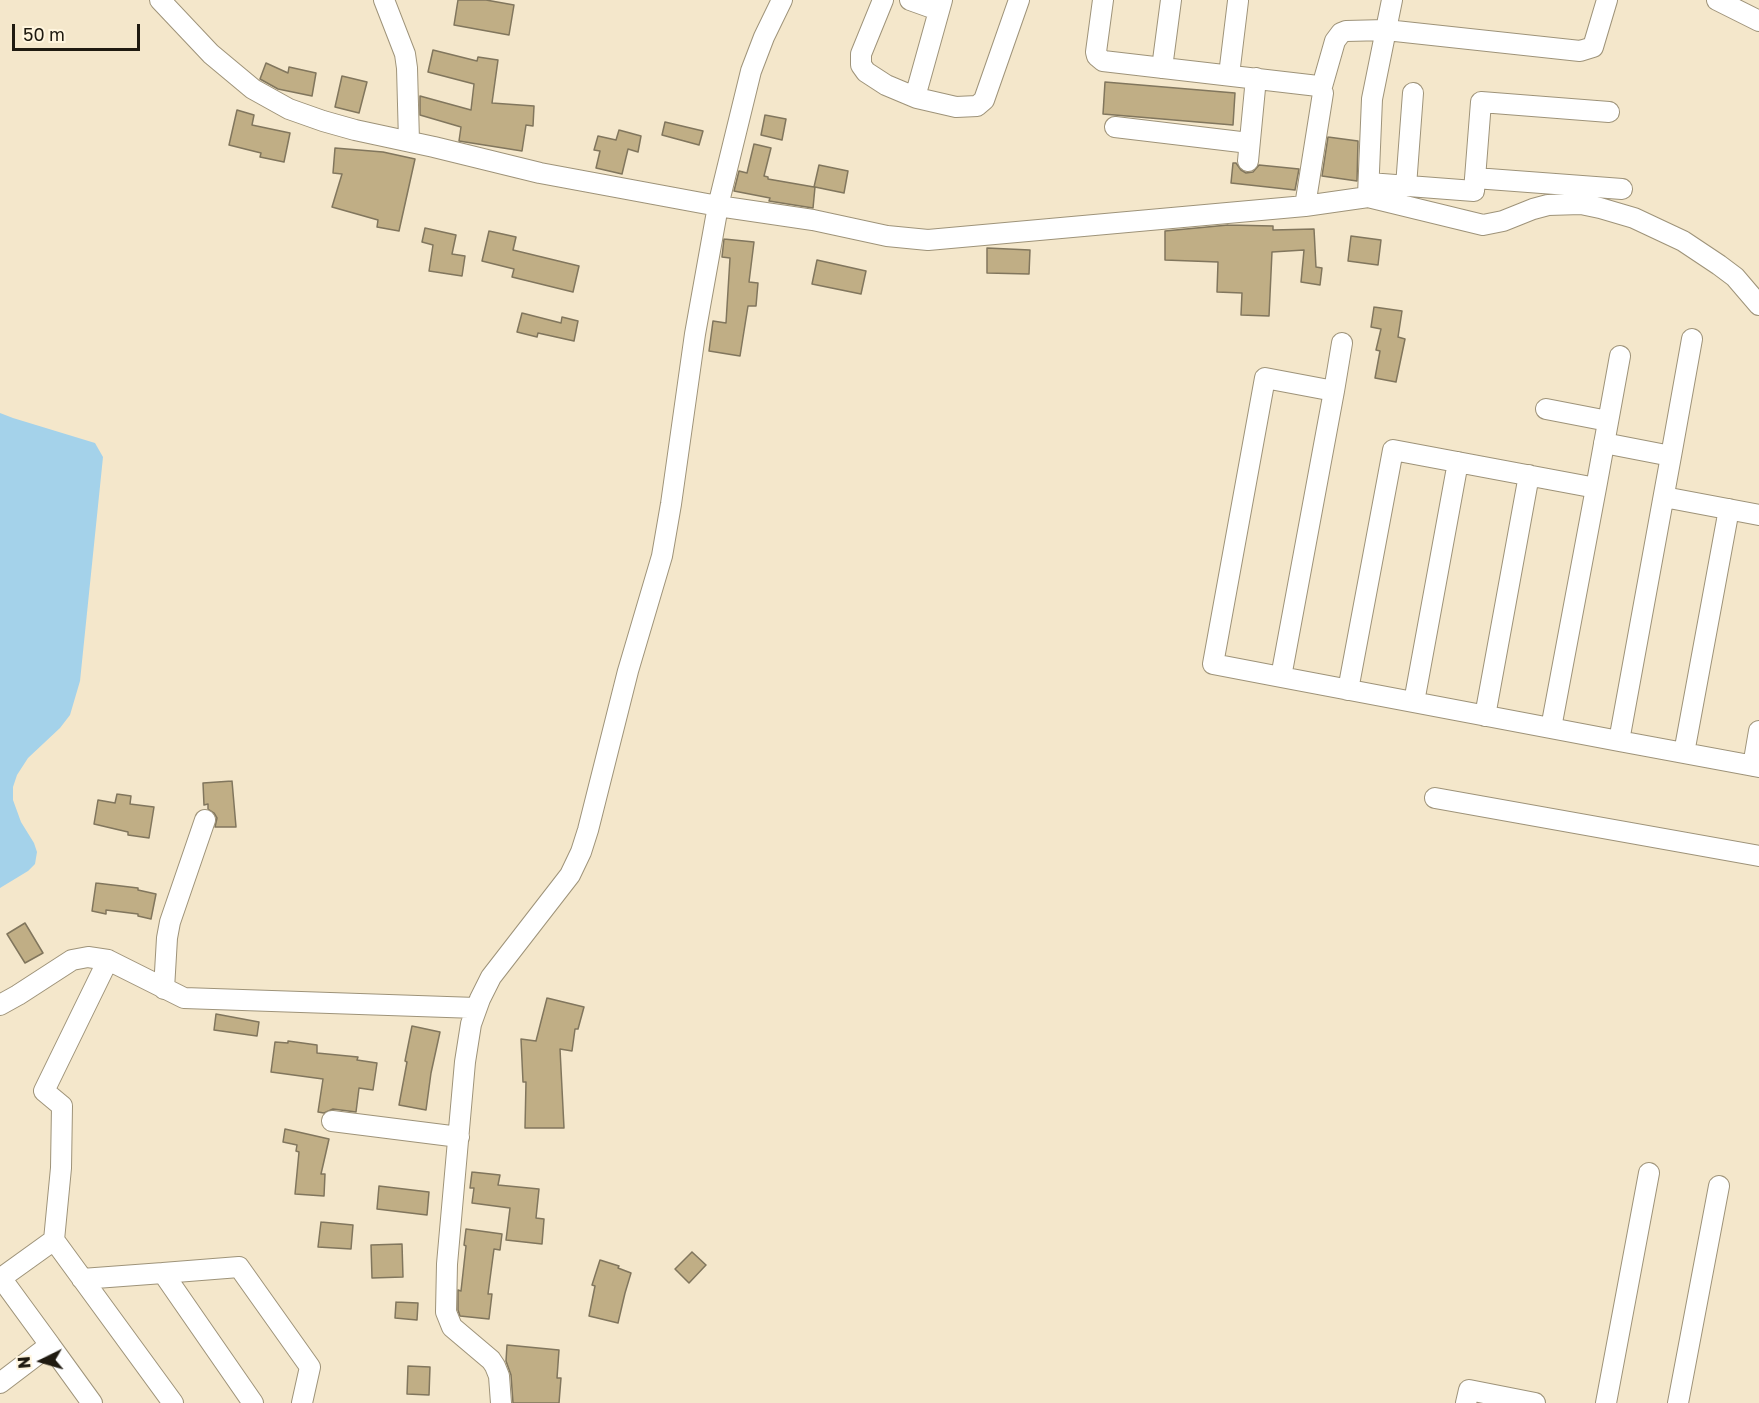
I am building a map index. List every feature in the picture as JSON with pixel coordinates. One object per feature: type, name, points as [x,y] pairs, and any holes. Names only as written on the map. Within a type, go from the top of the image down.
[{"type":"street","points":[[160,0],[211,54],[253,89],[289,109],[323,122],[540,173],[718,206],[813,220],[887,236],[928,240],[1305,206],[1369,190],[1406,186],[1474,192],[1481,102],[1609,112]]},
{"type":"street","points":[[384,0],[405,54],[409,141]]},
{"type":"street","points":[[501,1403],[499,1376],[495,1366],[452,1327],[446,1312],[447,1264],[471,1024],[491,977],[570,875],[588,830],[628,671],[662,556],[695,334],[718,206],[751,71],[782,0]]},
{"type":"street","points":[[883,0],[861,54],[861,65],[866,72],[886,85],[915,97],[956,106],[977,106],[984,100],[1019,0]]},
{"type":"street","points":[[910,0],[940,5],[915,97]]},
{"type":"street","points":[[1103,0],[1096,52],[1103,61],[1318,86],[1323,93],[1305,206]]},
{"type":"street","points":[[1162,68],[1171,0]]},
{"type":"street","points":[[1369,190],[1372,99],[1392,0]]},
{"type":"street","points":[[1321,90],[1335,41],[1341,33],[1346,31],[1386,30],[1580,51],[1593,47],[1607,0]]},
{"type":"street","points":[[1717,0],[1759,21]]},
{"type":"street","points":[[1229,75],[1238,1]]},
{"type":"street","points":[[1115,127],[1249,152],[1256,78]]},
{"type":"street","points":[[1406,186],[1413,93]]},
{"type":"street","points":[[1475,178],[1622,189]]},
{"type":"street","points":[[1369,190],[1483,225],[1503,221],[1548,205],[1581,204],[1634,218],[1683,241],[1727,271],[1759,305]]},
{"type":"street","points":[[1619,741],[1692,339]]},
{"type":"street","points":[[1281,677],[1342,343]]},
{"type":"street","points":[[1551,728],[1620,356]]},
{"type":"street","points":[[1334,391],[1265,378],[1213,664],[1756,766],[1759,731]]},
{"type":"street","points":[[1546,409],[1608,421]]},
{"type":"street","points":[[1604,444],[1671,456]]},
{"type":"street","points":[[1348,690],[1393,450],[1596,488]]},
{"type":"street","points":[[1414,702],[1458,462]]},
{"type":"street","points":[[1485,716],[1529,475]]},
{"type":"street","points":[[1664,497],[1759,515]]},
{"type":"street","points":[[1684,753],[1729,509]]},
{"type":"street","points":[[1435,798],[1759,856]]},
{"type":"street","points":[[164,988],[170,922],[205,820]]},
{"type":"street","points":[[0,1005],[72,960],[88,957],[108,960],[184,998],[476,1008]]},
{"type":"street","points":[[108,960],[44,1091],[62,1106],[61,1168],[54,1240],[173,1403]]},
{"type":"street","points":[[332,1121],[459,1137]]},
{"type":"street","points":[[1606,1403],[1649,1173]]},
{"type":"street","points":[[1678,1403],[1719,1186]]},
{"type":"street","points":[[54,1240],[1,1278],[92,1403]]},
{"type":"street","points":[[82,1279],[239,1267],[310,1366],[302,1403]]},
{"type":"street","points":[[163,1273],[253,1403]]},
{"type":"street","points":[[0,1383],[50,1345]]},
{"type":"street","points":[[1466,1403],[1469,1390],[1535,1403]]},
{"type":"water","points":[[0,413],[95,443],[103,457],[80,681],[70,715],[60,728],[28,758],[17,775],[13,787],[13,800],[21,822],[37,852],[35,864],[28,871],[0,888]]},
{"type":"building","points":[[458,0],[486,0],[514,5],[509,35],[454,25]]},
{"type":"building","points":[[433,50],[477,61],[478,57],[498,60],[492,103],[534,106],[533,126],[526,125],[522,151],[459,141],[461,127],[420,115],[420,96],[471,110],[474,84],[428,72]]},
{"type":"building","points":[[266,63],[288,73],[289,67],[316,73],[312,96],[278,89],[260,79]]},
{"type":"building","points":[[342,76],[367,82],[359,113],[335,107]]},
{"type":"building","points":[[1105,82],[1235,93],[1233,125],[1103,114]]},
{"type":"building","points":[[237,110],[254,115],[252,125],[290,133],[284,162],[260,157],[261,153],[229,145]]},
{"type":"building","points":[[765,115],[786,119],[782,140],[761,135]]},
{"type":"building","points":[[665,122],[703,131],[699,145],[662,135]]},
{"type":"building","points":[[619,130],[641,136],[638,152],[628,149],[622,174],[596,168],[600,151],[594,150],[598,136],[616,140]]},
{"type":"building","points":[[1328,137],[1358,141],[1357,181],[1322,176]]},
{"type":"building","points":[[754,144],[771,148],[764,176],[768,179],[814,187],[819,165],[848,171],[844,193],[815,187],[813,208],[769,201],[770,198],[734,191],[739,171],[747,173]]},
{"type":"building","points":[[335,148],[383,152],[415,159],[399,231],[377,227],[378,220],[332,207],[342,174],[333,173]]},
{"type":"building","points":[[1233,163],[1236,163],[1246,173],[1253,172],[1259,165],[1299,169],[1295,190],[1231,183]]},
{"type":"building","points":[[1228,225],[1273,226],[1273,230],[1314,229],[1316,267],[1322,268],[1320,285],[1301,282],[1304,250],[1272,252],[1269,316],[1241,315],[1242,293],[1217,292],[1218,262],[1165,260],[1165,231]]},
{"type":"building","points":[[425,228],[456,235],[452,254],[465,256],[462,276],[429,271],[433,245],[422,242]]},
{"type":"building","points":[[489,231],[516,237],[513,250],[579,266],[573,292],[512,277],[514,269],[482,261]]},
{"type":"building","points":[[1351,236],[1381,240],[1378,265],[1348,261]]},
{"type":"building","points":[[724,239],[754,242],[749,282],[758,283],[756,306],[748,306],[740,356],[709,351],[713,321],[726,323],[730,258],[722,257]]},
{"type":"building","points":[[987,248],[1030,250],[1029,274],[987,273]]},
{"type":"building","points":[[817,260],[866,271],[861,294],[812,284]]},
{"type":"building","points":[[1374,307],[1402,311],[1398,337],[1405,339],[1396,382],[1375,378],[1380,351],[1376,350],[1381,329],[1371,327]]},
{"type":"building","points":[[522,313],[561,323],[562,317],[578,321],[574,341],[538,333],[537,337],[517,332]]},
{"type":"building","points":[[232,781],[236,827],[215,827],[217,818],[208,809],[208,804],[204,805],[203,783]]},
{"type":"building","points":[[117,794],[131,796],[130,804],[154,807],[149,838],[128,835],[128,832],[94,824],[98,800],[115,803]]},
{"type":"building","points":[[96,883],[138,888],[138,890],[156,894],[151,919],[138,916],[138,914],[106,910],[106,914],[92,911]]},
{"type":"building","points":[[25,923],[43,953],[25,963],[7,934]]},
{"type":"building","points":[[547,998],[584,1007],[578,1029],[575,1029],[572,1051],[560,1049],[564,1128],[525,1128],[526,1082],[523,1082],[521,1039],[536,1041]]},
{"type":"building","points":[[216,1014],[259,1022],[257,1036],[214,1030]]},
{"type":"building","points":[[412,1026],[440,1032],[426,1110],[399,1105]]},
{"type":"building","points":[[288,1041],[317,1045],[317,1053],[358,1057],[357,1060],[377,1063],[373,1090],[359,1088],[356,1112],[333,1109],[324,1113],[318,1112],[323,1079],[271,1072],[275,1042],[288,1043]]},
{"type":"building","points":[[285,1129],[329,1139],[321,1174],[325,1174],[324,1196],[295,1194],[299,1152],[296,1151],[297,1145],[283,1142]]},
{"type":"building","points":[[472,1172],[500,1175],[498,1185],[539,1189],[536,1218],[544,1219],[542,1244],[506,1240],[510,1208],[472,1203],[474,1188],[470,1188]]},
{"type":"building","points":[[379,1186],[429,1192],[427,1215],[377,1209]]},
{"type":"building","points":[[321,1222],[353,1225],[351,1249],[318,1247]]},
{"type":"building","points":[[466,1229],[502,1234],[500,1250],[494,1249],[488,1294],[492,1294],[489,1319],[460,1316],[458,1310],[458,1290],[461,1291]]},
{"type":"building","points":[[402,1244],[403,1277],[372,1278],[371,1245]]},
{"type":"building","points":[[692,1252],[706,1265],[689,1283],[675,1269]]},
{"type":"building","points":[[600,1260],[619,1266],[618,1268],[631,1273],[618,1323],[589,1316],[595,1286],[592,1285]]},
{"type":"building","points":[[396,1302],[418,1303],[417,1320],[395,1318]]},
{"type":"building","points":[[507,1345],[559,1350],[557,1378],[561,1378],[559,1403],[513,1403],[511,1375],[506,1361]]},
{"type":"building","points":[[408,1366],[430,1367],[429,1395],[407,1394]]}]
